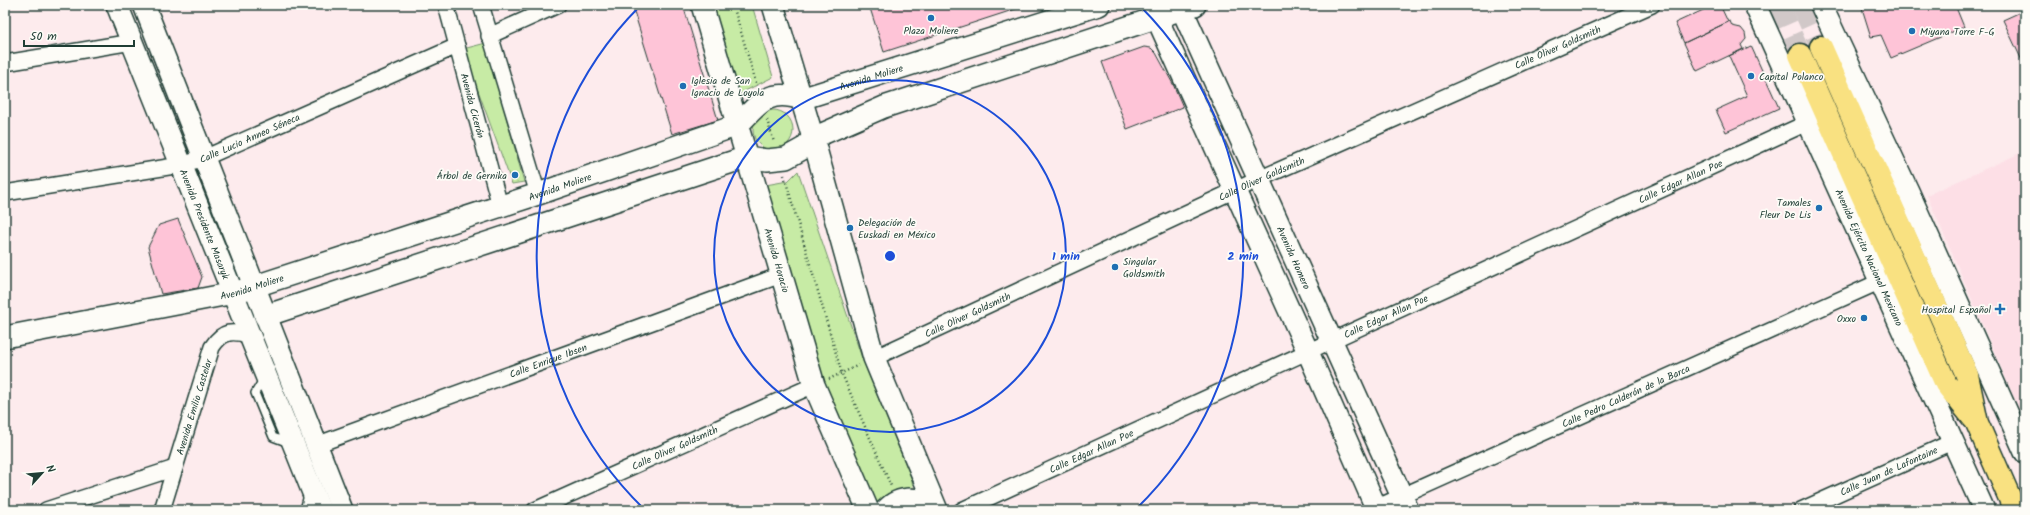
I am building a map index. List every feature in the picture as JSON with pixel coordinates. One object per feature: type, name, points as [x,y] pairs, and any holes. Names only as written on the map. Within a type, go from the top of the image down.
[{"type":"main road","name":"Avenida Ejército Nacional Mexicano","points":[[1821,47],[1967,375],[1977,423],[2015,510]]},
{"type":"main road","name":"Avenida Ejército Nacional Mexicano","points":[[1800,55],[1946,384],[1977,423]]},
{"type":"street","name":"Avenida Presidente Masaryk","points":[[117,5],[320,510]]},
{"type":"street","points":[[144,5],[342,510]]},
{"type":"street","name":"Avenida Cicerón","points":[[446,5],[500,206]]},
{"type":"street","points":[[481,5],[489,36],[538,194]]},
{"type":"street","points":[[489,36],[558,5]]},
{"type":"street","name":"Avenida Horacio","points":[[702,5],[814,385],[868,510]]},
{"type":"street","points":[[773,5],[813,138],[874,358],[936,510]]},
{"type":"street","name":"Avenida Moliere","points":[[5,336],[234,293],[254,287],[538,194],[738,125],[752,108],[761,102],[780,96],[801,99],[1099,5]]},
{"type":"street","name":"Calle Oliver Goldsmith","points":[[874,358],[1259,179],[1652,5]]},
{"type":"street","name":"Avenida Ejército Nacional Mexicano","points":[[1755,5],[1766,15],[1809,122],[1984,510]]},
{"type":"street","points":[[1821,5],[1912,198],[2025,450]]},
{"type":"street","points":[[265,316],[747,157],[780,160],[798,153],[813,138],[884,107],[1154,11],[1186,6]]},
{"type":"street","name":"Avenida Homero","points":[[1186,6],[1259,179],[1405,503]]},
{"type":"street","points":[[1154,11],[1308,352],[1374,509]]},
{"type":"street","points":[[5,63],[132,42]]},
{"type":"street","name":"Calle Lucio Anneo Séneca","points":[[5,193],[181,165],[204,158],[457,46]]},
{"type":"street","name":"Calle Edgar Allan Poe","points":[[962,510],[1809,122]]},
{"type":"street","name":"Calle Enrique Ibsen","points":[[316,445],[781,275]]},
{"type":"street","name":"Calle Pedro Calderón de la Barca","points":[[1374,509],[1405,503],[1881,281]]},
{"type":"street","name":"Avenida Emilio Castelar","points":[[162,510],[212,347],[217,339],[227,333],[250,335]]},
{"type":"street","name":"Calle Oliver Goldsmith","points":[[535,510],[814,385]]},
{"type":"street","name":"Calle Juan de Lafontaine","points":[[1801,510],[1954,441]]},
{"type":"street","points":[[46,510],[175,468]]},
{"type":"street","points":[[892,506],[916,499],[928,504],[936,510]]},
{"type":"lane","points":[[304,510],[311,486]]},
{"type":"path","points":[[733,5],[842,374],[892,506]]},
{"type":"path","points":[[814,385],[842,374],[874,358]]},
{"type":"shaded area","name":"Hospital Español","points":[[2025,151],[2025,423],[1927,195]]},
{"type":"green space","points":[[707,5],[752,5],[773,77],[745,91],[734,99]]},
{"type":"green space","points":[[486,43],[524,182],[512,184],[463,49]]},
{"type":"green space","points":[[777,110],[784,113],[790,119],[793,130],[792,138],[784,147],[777,150],[769,150],[762,147],[754,138],[753,126],[756,119],[765,111]]},
{"type":"green space","points":[[798,171],[862,358],[912,480],[913,489],[879,505],[872,502],[820,389],[760,186],[788,181]]},
{"type":"building","name":"Iglesia de San Ignacio de Loyola","points":[[632,5],[683,5],[718,120],[672,134]]},
{"type":"building","name":"Plaza Moliere","points":[[869,5],[1028,5],[884,52]]},
{"type":"building","points":[[1714,5],[1720,5],[1728,22],[1684,43],[1675,23]]},
{"type":"building","name":"Miyana Torre F-G","points":[[1861,5],[1955,5],[1964,27],[1891,58],[1881,35],[1871,37]]},
{"type":"building","points":[[2025,10],[2025,67],[2003,20]]},
{"type":"building","points":[[1730,21],[1732,26],[1741,28],[1745,33],[1746,39],[1741,45],[1743,49],[1697,71],[1684,43]]},
{"type":"building","name":"Capital Polanco","points":[[1751,46],[1779,108],[1726,132],[1716,110],[1747,96],[1729,56]]},
{"type":"building","points":[[1144,47],[1151,48],[1156,53],[1173,84],[1183,107],[1127,129],[1102,62]]},
{"type":"building","points":[[178,219],[202,277],[198,288],[161,294],[148,247],[159,225]]},
{"type":"tunnel","points":[[1778,5],[1800,55]]},
{"type":"tunnel","points":[[1802,5],[1821,47]]},
{"type":"place","name":"Plaza Moliere","points":[[931,18]]},
{"type":"place","name":"Miyana Torre F-G","points":[[1912,31]]},
{"type":"place","name":"Capital Polanco","points":[[1751,76]]},
{"type":"place","name":"Iglesia de San Ignacio de Loyola","points":[[683,86]]},
{"type":"place","name":"Árbol de Gernika","points":[[515,175]]},
{"type":"place","name":"Tamales Fleur De Lis","points":[[1819,208]]},
{"type":"place","name":"Delegación de Euskadi en México","points":[[850,228]]},
{"type":"place","name":"Singular Goldsmith","points":[[1115,267]]},
{"type":"place","name":"Hospital Español","points":[[2000,309]]},
{"type":"place","name":"Oxxo","points":[[1864,318]]}]
